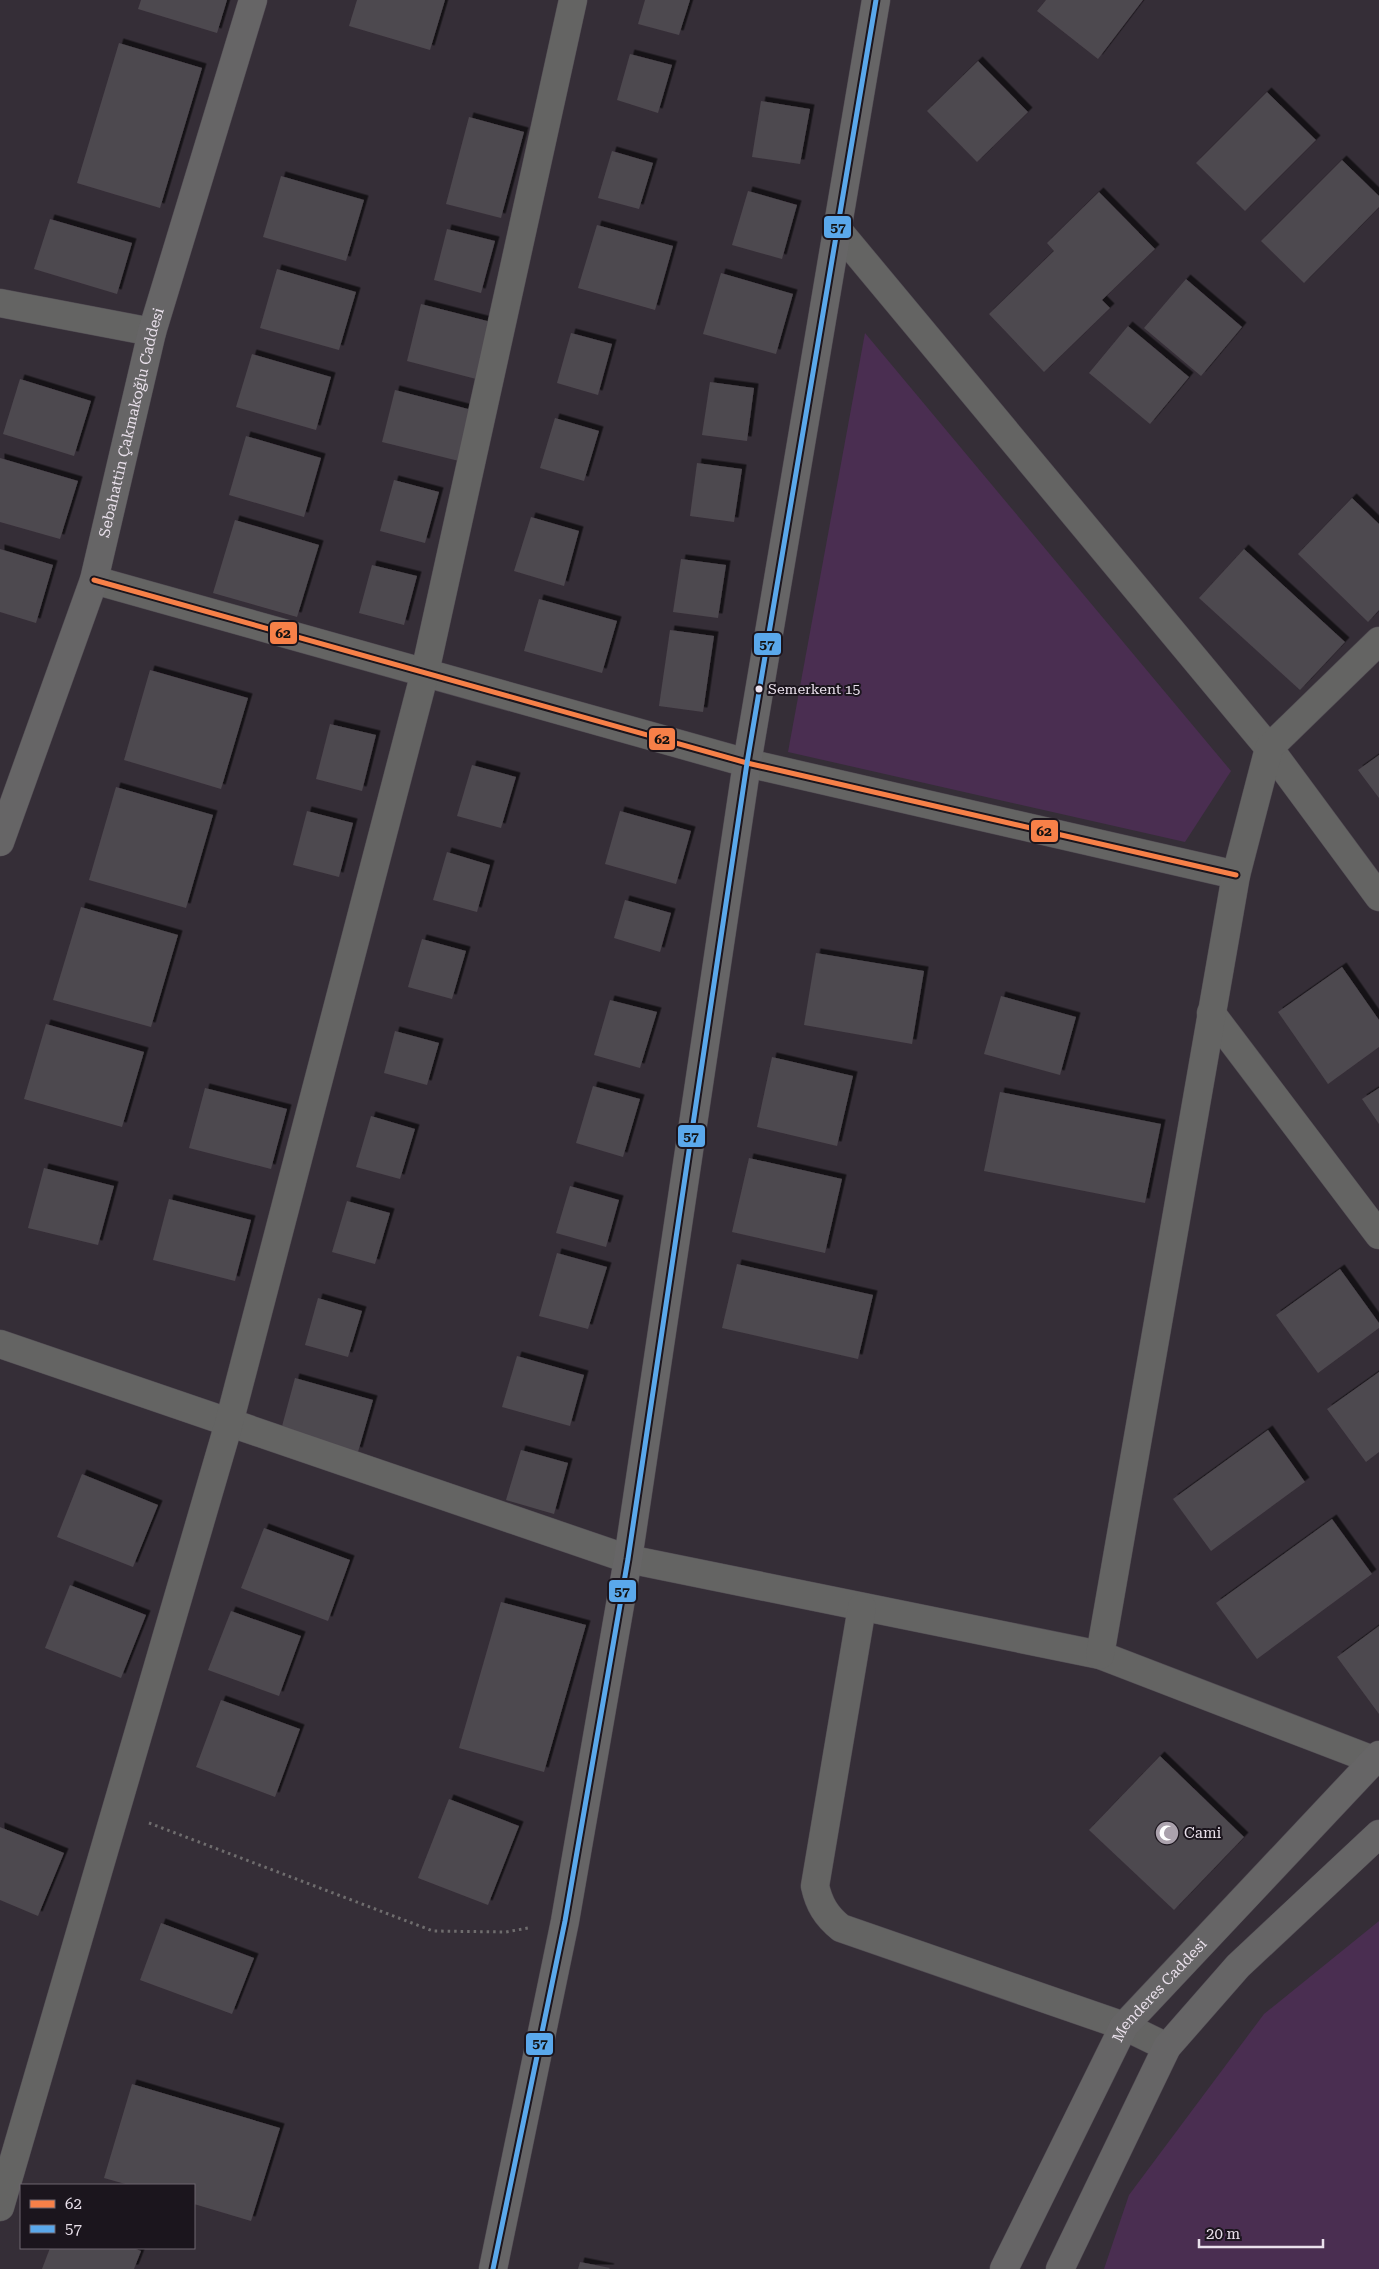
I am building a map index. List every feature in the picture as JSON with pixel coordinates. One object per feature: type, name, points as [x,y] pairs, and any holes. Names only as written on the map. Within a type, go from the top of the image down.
[{"type":"main road","name":"Sebahattin Çakmakoğlu Caddesi","points":[[1,837],[94,580],[152,332],[253,0]]},
{"type":"main road","points":[[494,2269],[565,1921],[628,1559],[747,763],[875,0]]},
{"type":"main road","name":"Menderes Caddesi","points":[[1004,2269],[1124,2026],[1377,1758]]},
{"type":"main road","points":[[1060,2269],[1167,2047],[1238,1966],[1379,1834]]},
{"type":"street","points":[[0,2207],[229,1423],[425,672],[573,0]]},
{"type":"street","points":[[837,229],[1269,748],[1379,897]]},
{"type":"street","points":[[0,303],[152,332]]},
{"type":"street","points":[[94,580],[747,763],[1236,875]]},
{"type":"street","points":[[1100,1655],[1236,875],[1269,748],[1379,641]]},
{"type":"street","points":[[1212,1013],[1379,1235]]},
{"type":"street","points":[[0,1344],[628,1559],[1100,1655],[1377,1758]]},
{"type":"street","points":[[862,1607],[815,1886],[819,1902],[828,1918],[840,1928],[1124,2026],[1167,2047]]},
{"type":"path","points":[[116,1810],[433,1930],[506,1932],[565,1921]]},
{"type":"shaded area","points":[[865,333],[1231,771],[1185,842],[788,752]]},
{"type":"shaded area","points":[[1379,1921],[1379,2269],[1104,2269],[1129,2195],[1264,2014]]},
{"type":"building","points":[[141,0],[227,0],[217,33],[138,9]]},
{"type":"building","points":[[357,0],[445,0],[430,50],[349,26]]},
{"type":"building","points":[[645,0],[690,0],[679,35],[638,24]]},
{"type":"building","points":[[1046,0],[1143,0],[1098,59],[1037,11]]},
{"type":"building","points":[[119,43],[202,68],[160,208],[77,183]]},
{"type":"building","points":[[630,54],[672,65],[658,113],[617,100]]},
{"type":"building","points":[[978,61],[1028,112],[977,162],[927,111]]},
{"type":"building","points":[[1267,92],[1316,140],[1245,211],[1196,163]]},
{"type":"building","points":[[761,101],[810,109],[800,164],[752,157]]},
{"type":"building","points":[[469,117],[524,132],[501,218],[446,204]]},
{"type":"building","points":[[612,151],[653,163],[639,209],[598,198]]},
{"type":"building","points":[[1342,160],[1379,196],[1379,207],[1304,283],[1261,241]]},
{"type":"building","points":[[281,176],[364,200],[346,261],[263,237]]},
{"type":"building","points":[[748,191],[797,205],[782,259],[732,245]]},
{"type":"building","points":[[1099,192],[1155,249],[1102,300],[1110,308],[1044,372],[989,314],[1054,251],[1047,243]]},
{"type":"building","points":[[50,219],[132,243],[117,294],[34,269]]},
{"type":"building","points":[[597,225],[673,246],[655,310],[578,288]]},
{"type":"building","points":[[447,229],[495,241],[481,293],[434,280]]},
{"type":"building","points":[[277,269],[356,292],[339,350],[260,328]]},
{"type":"building","points":[[721,273],[793,294],[776,354],[703,334]]},
{"type":"building","points":[[1186,279],[1242,327],[1201,376],[1144,328]]},
{"type":"building","points":[[421,304],[495,323],[480,380],[407,361]]},
{"type":"building","points":[[1128,326],[1189,377],[1150,424],[1089,373]]},
{"type":"building","points":[[571,333],[612,344],[598,395],[557,383]]},
{"type":"building","points":[[252,354],[331,377],[316,430],[236,407]]},
{"type":"building","points":[[20,379],[91,401],[74,456],[3,434]]},
{"type":"building","points":[[710,382],[754,388],[747,441],[702,435]]},
{"type":"building","points":[[395,390],[472,410],[459,461],[382,442]]},
{"type":"building","points":[[555,418],[599,431],[584,481],[540,468]]},
{"type":"building","points":[[246,436],[321,458],[304,517],[229,495]]},
{"type":"building","points":[[0,458],[78,481],[60,539],[0,522]]},
{"type":"building","points":[[697,463],[742,469],[734,522],[690,516]]},
{"type":"building","points":[[394,480],[439,492],[425,543],[380,531]]},
{"type":"building","points":[[1352,498],[1379,524],[1379,610],[1368,622],[1298,554]]},
{"type":"building","points":[[531,517],[579,531],[564,586],[514,571]]},
{"type":"building","points":[[235,520],[319,545],[297,617],[213,593]]},
{"type":"building","points":[[0,549],[53,565],[36,623],[0,612]]},
{"type":"building","points":[[1244,549],[1345,642],[1300,690],[1199,598]]},
{"type":"building","points":[[681,559],[726,565],[718,618],[673,612]]},
{"type":"building","points":[[372,565],[417,576],[404,625],[359,613]]},
{"type":"building","points":[[539,599],[617,621],[602,673],[524,651]]},
{"type":"building","points":[[670,630],[714,636],[703,712],[659,706]]},
{"type":"building","points":[[150,670],[248,698],[221,789],[124,760]]},
{"type":"building","points":[[330,724],[376,735],[362,791],[316,779]]},
{"type":"building","points":[[1379,755],[1379,798],[1358,770]]},
{"type":"building","points":[[472,765],[516,777],[501,828],[457,816]]},
{"type":"building","points":[[116,787],[213,815],[186,908],[89,880]]},
{"type":"building","points":[[307,811],[353,823],[339,877],[293,865]]},
{"type":"building","points":[[620,811],[691,831],[676,884],[605,864]]},
{"type":"building","points":[[447,852],[490,865],[477,912],[433,900]]},
{"type":"building","points":[[625,900],[671,913],[660,952],[614,938]]},
{"type":"building","points":[[81,907],[178,935],[151,1027],[53,1000]]},
{"type":"building","points":[[422,939],[466,951],[452,999],[408,987]]},
{"type":"building","points":[[816,953],[924,971],[912,1044],[804,1025]]},
{"type":"building","points":[[1342,967],[1379,1020],[1379,1047],[1328,1084],[1278,1012]]},
{"type":"building","points":[[1001,996],[1076,1017],[1060,1075],[984,1054]]},
{"type":"building","points":[[610,1000],[657,1012],[640,1068],[594,1055]]},
{"type":"building","points":[[46,1024],[144,1052],[122,1127],[24,1099]]},
{"type":"building","points":[[395,1031],[439,1043],[427,1085],[384,1073]]},
{"type":"building","points":[[772,1057],[853,1076],[837,1146],[757,1127]]},
{"type":"building","points":[[593,1086],[640,1099],[623,1157],[576,1143]]},
{"type":"building","points":[[205,1088],[287,1109],[271,1169],[189,1148]]},
{"type":"building","points":[[1379,1088],[1379,1124],[1362,1099]]},
{"type":"building","points":[[1000,1092],[1161,1124],[1145,1203],[984,1171]]},
{"type":"building","points":[[371,1116],[415,1129],[400,1179],[356,1167]]},
{"type":"building","points":[[749,1158],[842,1179],[825,1253],[732,1232]]},
{"type":"building","points":[[44,1168],[114,1186],[98,1245],[28,1228]]},
{"type":"building","points":[[570,1186],[619,1200],[606,1247],[556,1233]]},
{"type":"building","points":[[169,1199],[251,1220],[235,1281],[153,1260]]},
{"type":"building","points":[[347,1201],[390,1213],[375,1264],[332,1252]]},
{"type":"building","points":[[557,1253],[607,1267],[588,1329],[539,1316]]},
{"type":"building","points":[[737,1264],[873,1295],[858,1359],[722,1328]]},
{"type":"building","points":[[1340,1269],[1379,1323],[1379,1328],[1318,1373],[1276,1315]]},
{"type":"building","points":[[318,1298],[362,1311],[348,1357],[305,1345]]},
{"type":"building","points":[[517,1356],[584,1375],[570,1426],[502,1407]]},
{"type":"building","points":[[1379,1372],[1379,1452],[1366,1462],[1327,1409]]},
{"type":"building","points":[[295,1378],[373,1400],[358,1452],[281,1430]]},
{"type":"building","points":[[1268,1430],[1305,1482],[1211,1551],[1173,1499]]},
{"type":"building","points":[[521,1450],[568,1463],[554,1514],[506,1500]]},
{"type":"building","points":[[82,1474],[158,1505],[133,1567],[57,1537]]},
{"type":"building","points":[[1332,1519],[1372,1574],[1257,1659],[1216,1603]]},
{"type":"building","points":[[264,1528],[350,1560],[328,1621],[241,1588]]},
{"type":"building","points":[[70,1585],[146,1615],[121,1678],[45,1648]]},
{"type":"building","points":[[501,1602],[586,1625],[544,1772],[459,1748]]},
{"type":"building","points":[[231,1611],[301,1636],[279,1696],[208,1670]]},
{"type":"building","points":[[1379,1626],[1379,1714],[1337,1657]]},
{"type":"building","points":[[221,1700],[300,1729],[275,1797],[196,1767]]},
{"type":"building","name":"Cami","points":[[1160,1756],[1244,1837],[1174,1910],[1089,1830]]},
{"type":"building","points":[[449,1799],[519,1826],[488,1905],[418,1878]]},
{"type":"building","points":[[0,1827],[64,1853],[38,1916],[0,1900]]},
{"type":"building","points":[[161,1923],[254,1958],[232,2014],[140,1980]]},
{"type":"building","points":[[132,2084],[280,2128],[251,2221],[195,2204],[195,2184],[125,2184],[104,2178]]},
{"type":"building","points":[[50,2249],[136,2249],[141,2251],[134,2269],[42,2269]]},
{"type":"building","points":[[580,2262],[610,2268],[578,2269]]},
{"type":"transit line","name":"57","points":[[493,2269],[565,1921],[628,1559],[747,763],[876,0]]},
{"type":"transit line","name":"62","points":[[94,580],[747,763],[1236,875]]},
{"type":"place","name":"Semerkent 15","points":[[759,689]]},
{"type":"place","name":"Cami","points":[[1167,1833]]}]
